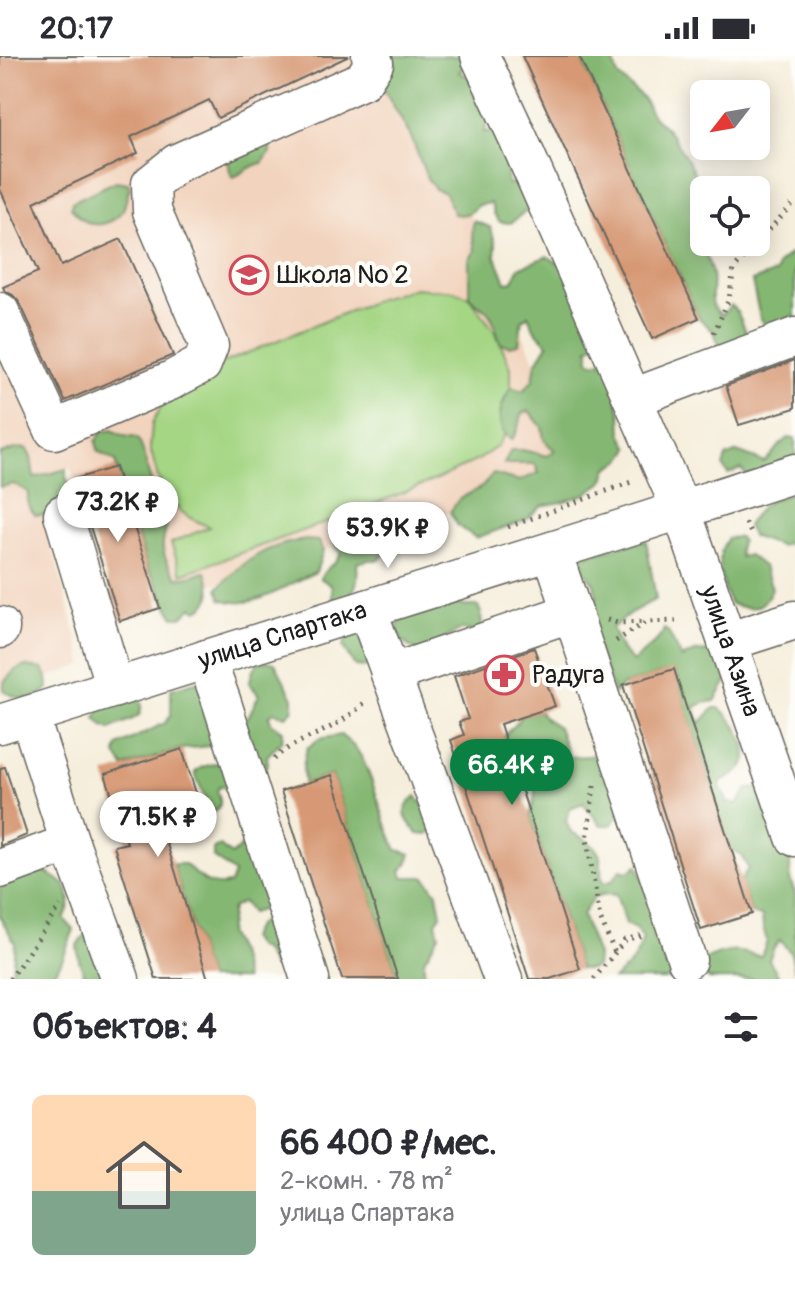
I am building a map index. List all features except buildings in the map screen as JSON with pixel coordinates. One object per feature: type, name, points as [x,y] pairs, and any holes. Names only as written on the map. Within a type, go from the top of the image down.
[{"type":"street","points":[[0,312],[54,430],[170,381],[202,364],[209,346],[152,211],[151,184],[177,163],[363,80],[374,63],[371,56]]},
{"type":"street","name":"улица Азина","points":[[480,56],[681,509],[795,837]]},
{"type":"street","points":[[633,398],[795,337]]},
{"type":"street","name":"улица Спартака","points":[[8,718],[115,688],[795,473]]},
{"type":"street","points":[[63,514],[115,688]]},
{"type":"street","points":[[552,551],[687,960]]},
{"type":"street","points":[[367,609],[503,979]]},
{"type":"street","points":[[390,674],[573,612]]},
{"type":"street","points":[[727,642],[795,620]]},
{"type":"street","points":[[206,659],[310,979]]},
{"type":"street","points":[[8,718],[76,860],[120,979]]},
{"type":"street","points":[[0,869],[76,860]]},
{"type":"path","points":[[701,372],[729,299],[734,269],[795,201]]},
{"type":"path","points":[[595,679],[612,644],[646,622],[676,621]]},
{"type":"path","points":[[248,786],[284,749],[357,711],[390,674]]},
{"type":"path","points":[[595,781],[587,840],[600,918],[615,953]]},
{"type":"path","points":[[10,979],[61,906],[76,860]]},
{"type":"path","points":[[594,979],[625,940],[669,926],[673,920]]},
{"type":"shaded area","name":"Школа № 2","points":[[0,56],[401,56],[583,471],[158,601],[115,467],[75,479],[70,468],[34,478],[84,665],[0,693]]},
{"type":"green space","points":[[378,56],[474,56],[459,72],[469,77],[492,111],[484,132],[495,131],[517,167],[507,174],[508,184],[528,181],[533,210],[523,213],[511,223],[500,222],[491,203],[478,205],[468,214],[454,214],[445,193],[435,189],[427,178],[411,137],[384,89]]},
{"type":"green space","points":[[579,56],[618,56],[614,64],[618,76],[643,98],[652,115],[667,129],[696,176],[690,176],[690,256],[707,256],[713,281],[714,306],[722,315],[731,305],[738,313],[750,341],[722,353],[714,332],[699,318]]},
{"type":"green space","points":[[270,137],[270,153],[262,163],[233,177],[228,160]]},
{"type":"green space","points":[[116,181],[128,183],[130,188],[122,212],[113,220],[89,223],[71,208],[72,202]]},
{"type":"green space","points":[[474,221],[490,227],[496,244],[495,255],[506,282],[513,281],[519,268],[547,256],[595,284],[609,297],[610,308],[597,343],[589,348],[589,360],[595,363],[609,359],[622,435],[630,448],[622,460],[608,468],[603,482],[585,494],[541,506],[526,520],[476,538],[457,525],[450,512],[459,499],[482,487],[493,474],[519,481],[539,473],[535,464],[504,464],[511,450],[547,456],[555,451],[544,440],[542,427],[529,411],[523,413],[511,440],[502,428],[500,415],[507,394],[511,387],[523,391],[533,380],[536,363],[548,344],[534,329],[528,315],[522,320],[519,344],[509,346],[500,343],[489,314],[469,297],[469,259],[475,251]]},
{"type":"green space","points":[[795,250],[795,324],[759,335],[765,325],[760,318],[752,281],[777,272],[778,264]]},
{"type":"green space","points":[[415,288],[454,291],[469,297],[496,333],[511,368],[504,435],[497,446],[480,459],[435,480],[182,574],[171,543],[209,527],[178,509],[158,478],[150,448],[152,424],[165,399],[208,369],[379,299]]},
{"type":"green space","points":[[112,430],[137,438],[140,443],[150,479],[167,508],[163,548],[177,577],[206,572],[211,589],[207,603],[197,610],[192,607],[182,617],[174,617],[148,569],[115,461],[98,452],[96,441],[101,432]]},
{"type":"green space","points":[[788,438],[795,439],[795,468],[746,475],[741,469],[728,474],[723,466],[726,457],[737,452],[764,462]]},
{"type":"green space","points":[[26,448],[31,457],[34,478],[66,469],[66,478],[76,492],[76,506],[53,515],[35,515],[29,505],[28,492],[14,484],[0,487],[0,454]]},
{"type":"green space","points":[[795,492],[795,541],[780,546],[753,537],[747,526],[762,506]]},
{"type":"green space","points":[[362,520],[368,527],[380,520],[404,526],[408,543],[403,547],[394,544],[379,560],[357,563],[355,588],[337,603],[332,598],[332,586],[320,578],[341,553],[335,547],[334,538],[344,531],[357,531],[357,522]]},
{"type":"green space","points":[[739,537],[740,557],[749,555],[764,567],[772,588],[764,601],[755,607],[729,603],[722,578],[720,561],[723,545],[728,538]]},
{"type":"green space","points":[[646,540],[656,599],[612,628],[622,651],[633,662],[655,643],[664,629],[682,658],[694,652],[711,651],[732,673],[715,701],[694,708],[700,723],[714,708],[719,708],[736,726],[744,742],[746,759],[743,766],[721,781],[720,787],[728,803],[737,804],[748,789],[759,788],[790,845],[790,879],[795,893],[795,971],[791,953],[780,940],[769,960],[781,979],[709,979],[704,974],[700,963],[719,954],[743,952],[761,956],[767,941],[762,916],[752,914],[741,882],[748,868],[741,855],[731,849],[674,670],[623,685],[614,693],[582,608],[597,597],[594,584],[578,557]]},
{"type":"green space","points":[[319,541],[323,551],[316,572],[258,599],[234,602],[221,599],[218,588],[247,562],[280,545]]},
{"type":"green space","points":[[453,601],[463,606],[478,606],[482,627],[471,632],[463,629],[419,652],[401,640],[397,626],[402,620],[422,609]]},
{"type":"green space","points":[[353,630],[365,633],[375,660],[366,667],[355,666],[343,647]]},
{"type":"green space","points":[[258,663],[275,663],[293,698],[293,709],[286,716],[274,712],[269,716],[272,724],[283,730],[282,741],[267,756],[268,765],[258,776],[236,730],[247,719],[259,695],[249,683],[253,671]]},
{"type":"green space","points":[[24,666],[43,669],[48,688],[43,693],[32,698],[21,698],[4,691],[4,682],[15,670]]},
{"type":"green space","points":[[199,681],[222,743],[181,749],[124,767],[116,754],[118,746],[165,723],[171,715],[171,689]]},
{"type":"green space","points":[[136,696],[142,704],[140,714],[133,719],[110,729],[96,719],[98,710]]},
{"type":"green space","points":[[539,711],[558,727],[569,757],[590,756],[599,751],[622,793],[618,816],[611,825],[601,825],[583,803],[570,808],[566,822],[571,832],[596,849],[601,861],[603,883],[612,881],[620,870],[629,872],[637,865],[670,938],[662,946],[666,965],[693,970],[700,977],[613,979],[632,962],[643,938],[636,929],[626,924],[616,895],[609,894],[595,898],[582,915],[597,956],[596,966],[580,969],[530,815],[535,794],[534,777],[528,763],[510,756],[504,736],[522,716]]},
{"type":"green space","points":[[341,735],[357,750],[365,765],[397,850],[411,854],[401,871],[403,877],[425,877],[437,893],[441,915],[436,922],[439,935],[424,960],[424,979],[398,979],[332,775],[304,784],[303,766],[307,748],[319,739]]},
{"type":"green space","points":[[226,761],[230,790],[221,786],[217,790],[220,803],[213,813],[195,772]]},
{"type":"green space","points":[[416,796],[438,827],[428,835],[418,834],[405,815],[407,806]]},
{"type":"green space","points":[[246,843],[258,848],[270,901],[264,909],[251,913],[243,902],[232,908],[228,933],[240,957],[245,979],[208,979],[173,864],[185,864],[210,884],[230,884],[234,873],[213,857],[213,849],[220,846],[231,855]]},
{"type":"green space","points":[[35,867],[65,886],[70,899],[64,919],[74,930],[60,964],[50,975],[11,979],[15,943],[0,917],[0,888]]},
{"type":"green space","points":[[265,919],[278,924],[289,963],[278,970],[250,938]]},
{"type":"green space","points":[[86,934],[131,979],[86,979],[77,945]]},
{"type":"place","name":"Школа № 2","points":[[249,275]]},
{"type":"place","name":"Радуга","points":[[504,675]]}]
